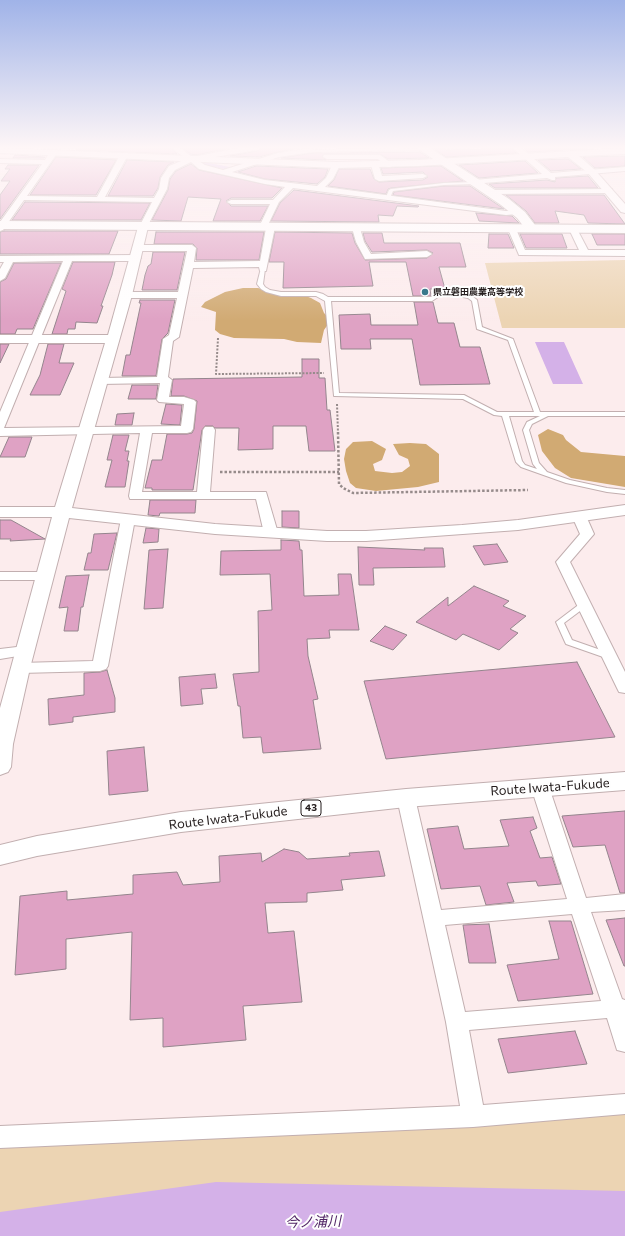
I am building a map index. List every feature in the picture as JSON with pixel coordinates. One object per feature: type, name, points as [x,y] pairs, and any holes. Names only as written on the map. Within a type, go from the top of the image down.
[{"type":"main road","points":[[509,206],[518,212],[532,229]]},
{"type":"main road","points":[[1,226],[625,229]]},
{"type":"main road","name":"Route Iwata-Fukude","points":[[0,855],[37,846],[181,822],[406,798],[625,781]]},
{"type":"street","points":[[1,226],[16,206]]},
{"type":"street","points":[[0,767],[1,744],[62,512],[126,295],[143,227],[154,206]]},
{"type":"street","points":[[188,265],[264,267],[267,227],[274,206]]},
{"type":"street","points":[[448,206],[506,213],[518,212]]},
{"type":"street","points":[[356,228],[360,242],[368,257],[427,254]]},
{"type":"street","points":[[512,229],[522,253],[625,253]]},
{"type":"street","points":[[573,229],[585,253]]},
{"type":"street","points":[[0,259],[69,258],[192,248],[174,337],[168,339],[162,380]]},
{"type":"street","points":[[0,426],[69,258]]},
{"type":"street","points":[[0,278],[10,259]]},
{"type":"street","points":[[126,295],[183,295]]},
{"type":"street","points":[[0,339],[113,339]]},
{"type":"street","points":[[0,432],[187,429],[190,402],[184,400],[163,400],[166,380],[100,381]]},
{"type":"street","points":[[147,429],[135,496],[261,495],[271,533]]},
{"type":"street","points":[[203,496],[210,430]]},
{"type":"street","points":[[0,512],[62,512],[215,529],[327,536],[366,536],[462,530],[625,510]]},
{"type":"street","points":[[579,516],[587,534],[563,562],[625,688]]},
{"type":"street","points":[[0,654],[22,660],[100,666],[128,519]]},
{"type":"street","points":[[0,576],[45,576]]},
{"type":"street","points":[[540,787],[579,906],[620,1008],[625,1043]]},
{"type":"street","points":[[406,798],[457,1022],[473,1116]]},
{"type":"street","points":[[434,918],[625,902]]},
{"type":"street","points":[[457,1022],[620,1008]]},
{"type":"street","points":[[0,1137],[473,1116],[625,1104]]},
{"type":"lane","points":[[264,267],[260,284],[268,291],[281,294],[316,294],[326,299],[432,299],[440,293],[452,293],[470,297],[474,300],[479,328],[510,339],[538,414]]},
{"type":"lane","points":[[326,299],[329,304],[336,395],[464,397],[496,414],[625,414]]},
{"type":"lane","points":[[505,414],[519,462],[523,466],[585,486],[625,492]]},
{"type":"lane","points":[[547,475],[536,464],[526,430],[529,423],[540,417],[558,414]]},
{"type":"lane","points":[[584,605],[560,622],[566,636],[570,642],[609,656]]},
{"type":"path","points":[[218,338],[216,374],[335,373]]},
{"type":"path","points":[[336,395],[339,484],[343,488],[353,493],[528,490]]},
{"type":"path","points":[[214,472],[339,472]]},
{"type":"shaded area","points":[[625,260],[625,328],[502,328],[485,263]]},
{"type":"shaded area","points":[[243,288],[258,288],[281,294],[300,294],[320,303],[324,313],[331,320],[324,330],[321,343],[297,342],[284,339],[234,338],[220,334],[215,330],[216,312],[201,307],[205,302],[225,292]]},
{"type":"shaded area","points":[[548,429],[563,435],[566,440],[581,452],[625,456],[625,487],[571,478],[555,468],[542,451],[538,435]]},
{"type":"shaded area","points":[[372,441],[386,449],[382,460],[373,464],[375,471],[392,473],[402,472],[410,466],[408,459],[399,455],[393,444],[426,444],[439,454],[439,482],[418,487],[376,491],[356,488],[350,483],[346,471],[344,459],[346,449],[353,442]]},
{"type":"shaded area","points":[[625,1110],[625,1236],[0,1236],[0,1137]]},
{"type":"water","points":[[535,342],[564,342],[583,384],[553,384]]},
{"type":"water","name":"今ノ浦川","points":[[216,1182],[625,1191],[625,1236],[0,1236],[0,1212]]},
{"type":"building","points":[[0,206],[10,206],[0,219]]},
{"type":"building","points":[[22,206],[149,206],[141,220],[12,220]]},
{"type":"building","points":[[160,206],[185,206],[181,221],[152,220]]},
{"type":"building","points":[[219,206],[268,206],[260,221],[213,221]]},
{"type":"building","points":[[279,206],[419,206],[397,206],[393,216],[378,215],[379,222],[271,221]]},
{"type":"building","points":[[478,206],[499,206],[504,209]]},
{"type":"building","points":[[519,206],[612,206],[625,224],[588,223],[584,215],[555,211],[559,223],[535,223],[526,211]]},
{"type":"building","points":[[476,213],[512,216],[519,223],[479,221]]},
{"type":"building","points":[[118,231],[109,254],[0,254],[0,232]]},
{"type":"building","points":[[156,232],[264,232],[259,260],[196,260],[197,248],[193,244],[154,244]]},
{"type":"building","points":[[275,232],[352,233],[355,243],[365,260],[427,258],[433,253],[427,250],[372,252],[365,241],[363,233],[382,233],[384,243],[460,243],[466,267],[439,267],[445,289],[430,289],[431,296],[413,296],[406,262],[369,262],[373,286],[283,288],[284,262],[269,262]]},
{"type":"building","points":[[489,234],[508,234],[514,248],[488,248]]},
{"type":"building","points":[[520,234],[562,234],[567,248],[526,248]]},
{"type":"building","points":[[592,234],[625,234],[625,245],[597,245]]},
{"type":"building","points":[[153,252],[185,252],[177,290],[142,290],[148,266],[151,264]]},
{"type":"building","points":[[73,262],[115,262],[97,323],[76,322],[75,329],[68,329],[67,334],[52,334],[66,291],[62,289]]},
{"type":"building","points":[[14,263],[61,263],[33,329],[17,329],[15,334],[0,334],[0,282],[6,279]]},
{"type":"building","points":[[140,300],[175,300],[168,333],[162,339],[156,376],[122,376],[126,355],[130,355],[141,303],[139,303]]},
{"type":"building","points":[[414,302],[433,302],[438,323],[454,323],[460,347],[480,347],[490,384],[420,385],[412,339],[370,339],[371,349],[341,349],[339,315],[370,314],[371,325],[418,325]]},
{"type":"building","points":[[0,344],[9,344],[0,363]]},
{"type":"building","points":[[48,344],[64,344],[59,363],[74,363],[60,395],[30,395],[40,375]]},
{"type":"building","points":[[302,359],[319,359],[319,378],[325,378],[327,410],[330,410],[335,451],[309,451],[306,426],[273,426],[273,449],[238,450],[239,428],[215,428],[213,426],[205,426],[202,430],[193,490],[152,490],[152,488],[145,488],[152,460],[162,460],[167,434],[187,434],[192,433],[194,429],[197,401],[184,396],[171,396],[173,379],[302,377]]},
{"type":"building","points":[[132,385],[158,385],[156,399],[128,399]]},
{"type":"building","points":[[166,404],[182,405],[180,425],[161,424]]},
{"type":"building","points":[[134,413],[132,425],[115,425],[117,414]]},
{"type":"building","points":[[113,435],[129,435],[125,451],[129,451],[127,461],[129,461],[125,487],[105,487],[112,460],[107,460]]},
{"type":"building","points":[[9,437],[32,437],[25,457],[0,457]]},
{"type":"building","points":[[150,500],[196,500],[195,513],[160,513],[159,516],[148,515]]},
{"type":"building","points":[[282,511],[299,511],[299,528],[282,527]]},
{"type":"building","points":[[0,520],[11,520],[45,539],[10,541],[11,539],[0,539]]},
{"type":"building","points":[[146,528],[159,529],[158,542],[143,543]]},
{"type":"building","points":[[117,533],[108,570],[84,570],[88,553],[91,553],[94,534]]},
{"type":"building","points":[[281,540],[299,541],[300,550],[302,550],[304,596],[339,595],[338,574],[351,574],[359,630],[329,630],[330,638],[307,639],[308,656],[318,699],[313,700],[321,749],[263,753],[261,737],[243,738],[240,706],[238,706],[233,674],[259,672],[258,611],[272,610],[270,574],[220,575],[221,551],[281,550]]},
{"type":"building","points":[[497,544],[508,562],[484,565],[473,546]]},
{"type":"building","points":[[358,547],[425,550],[424,548],[443,548],[445,567],[373,568],[374,585],[359,585]]},
{"type":"building","points":[[168,549],[163,608],[144,609],[149,550]]},
{"type":"building","points":[[89,575],[83,607],[81,607],[78,631],[64,631],[68,607],[59,608],[66,576]]},
{"type":"building","points":[[474,586],[509,601],[503,606],[526,616],[510,629],[518,633],[499,650],[463,634],[456,640],[416,622],[448,597],[448,606]]},
{"type":"building","points":[[385,626],[407,635],[393,650],[370,641]]},
{"type":"building","points":[[577,662],[615,737],[386,759],[364,681]]},
{"type":"building","points":[[107,670],[115,698],[115,712],[73,717],[73,722],[49,725],[48,699],[84,695],[84,673]]},
{"type":"building","points":[[215,674],[217,688],[201,689],[203,704],[181,706],[179,677]]},
{"type":"building","points":[[144,747],[148,791],[109,795],[107,751]]},
{"type":"building","points":[[625,811],[625,893],[620,893],[605,845],[573,847],[562,816]]},
{"type":"building","points":[[533,817],[537,828],[530,831],[540,858],[552,857],[561,884],[538,886],[536,881],[507,883],[514,902],[486,905],[480,886],[441,889],[427,829],[458,826],[464,849],[509,846],[500,820]]},
{"type":"building","points":[[284,849],[299,852],[307,859],[350,856],[349,853],[379,851],[385,876],[341,880],[343,890],[307,893],[307,902],[265,903],[268,933],[294,931],[302,1002],[243,1006],[246,1040],[163,1047],[163,1018],[130,1020],[132,932],[66,939],[66,969],[15,975],[20,896],[67,891],[67,900],[133,894],[133,875],[177,872],[183,885],[220,882],[219,856],[261,853],[262,862]]},
{"type":"building","points":[[625,918],[625,966],[624,966],[606,920]]},
{"type":"building","points":[[549,921],[571,921],[593,994],[518,1001],[507,965],[559,959]]},
{"type":"building","points":[[489,924],[496,963],[469,963],[463,925]]},
{"type":"building","points":[[575,1031],[587,1064],[508,1073],[498,1039]]},
{"type":"place","name":"県立磐田農業高等学校","points":[[425,292]]}]
